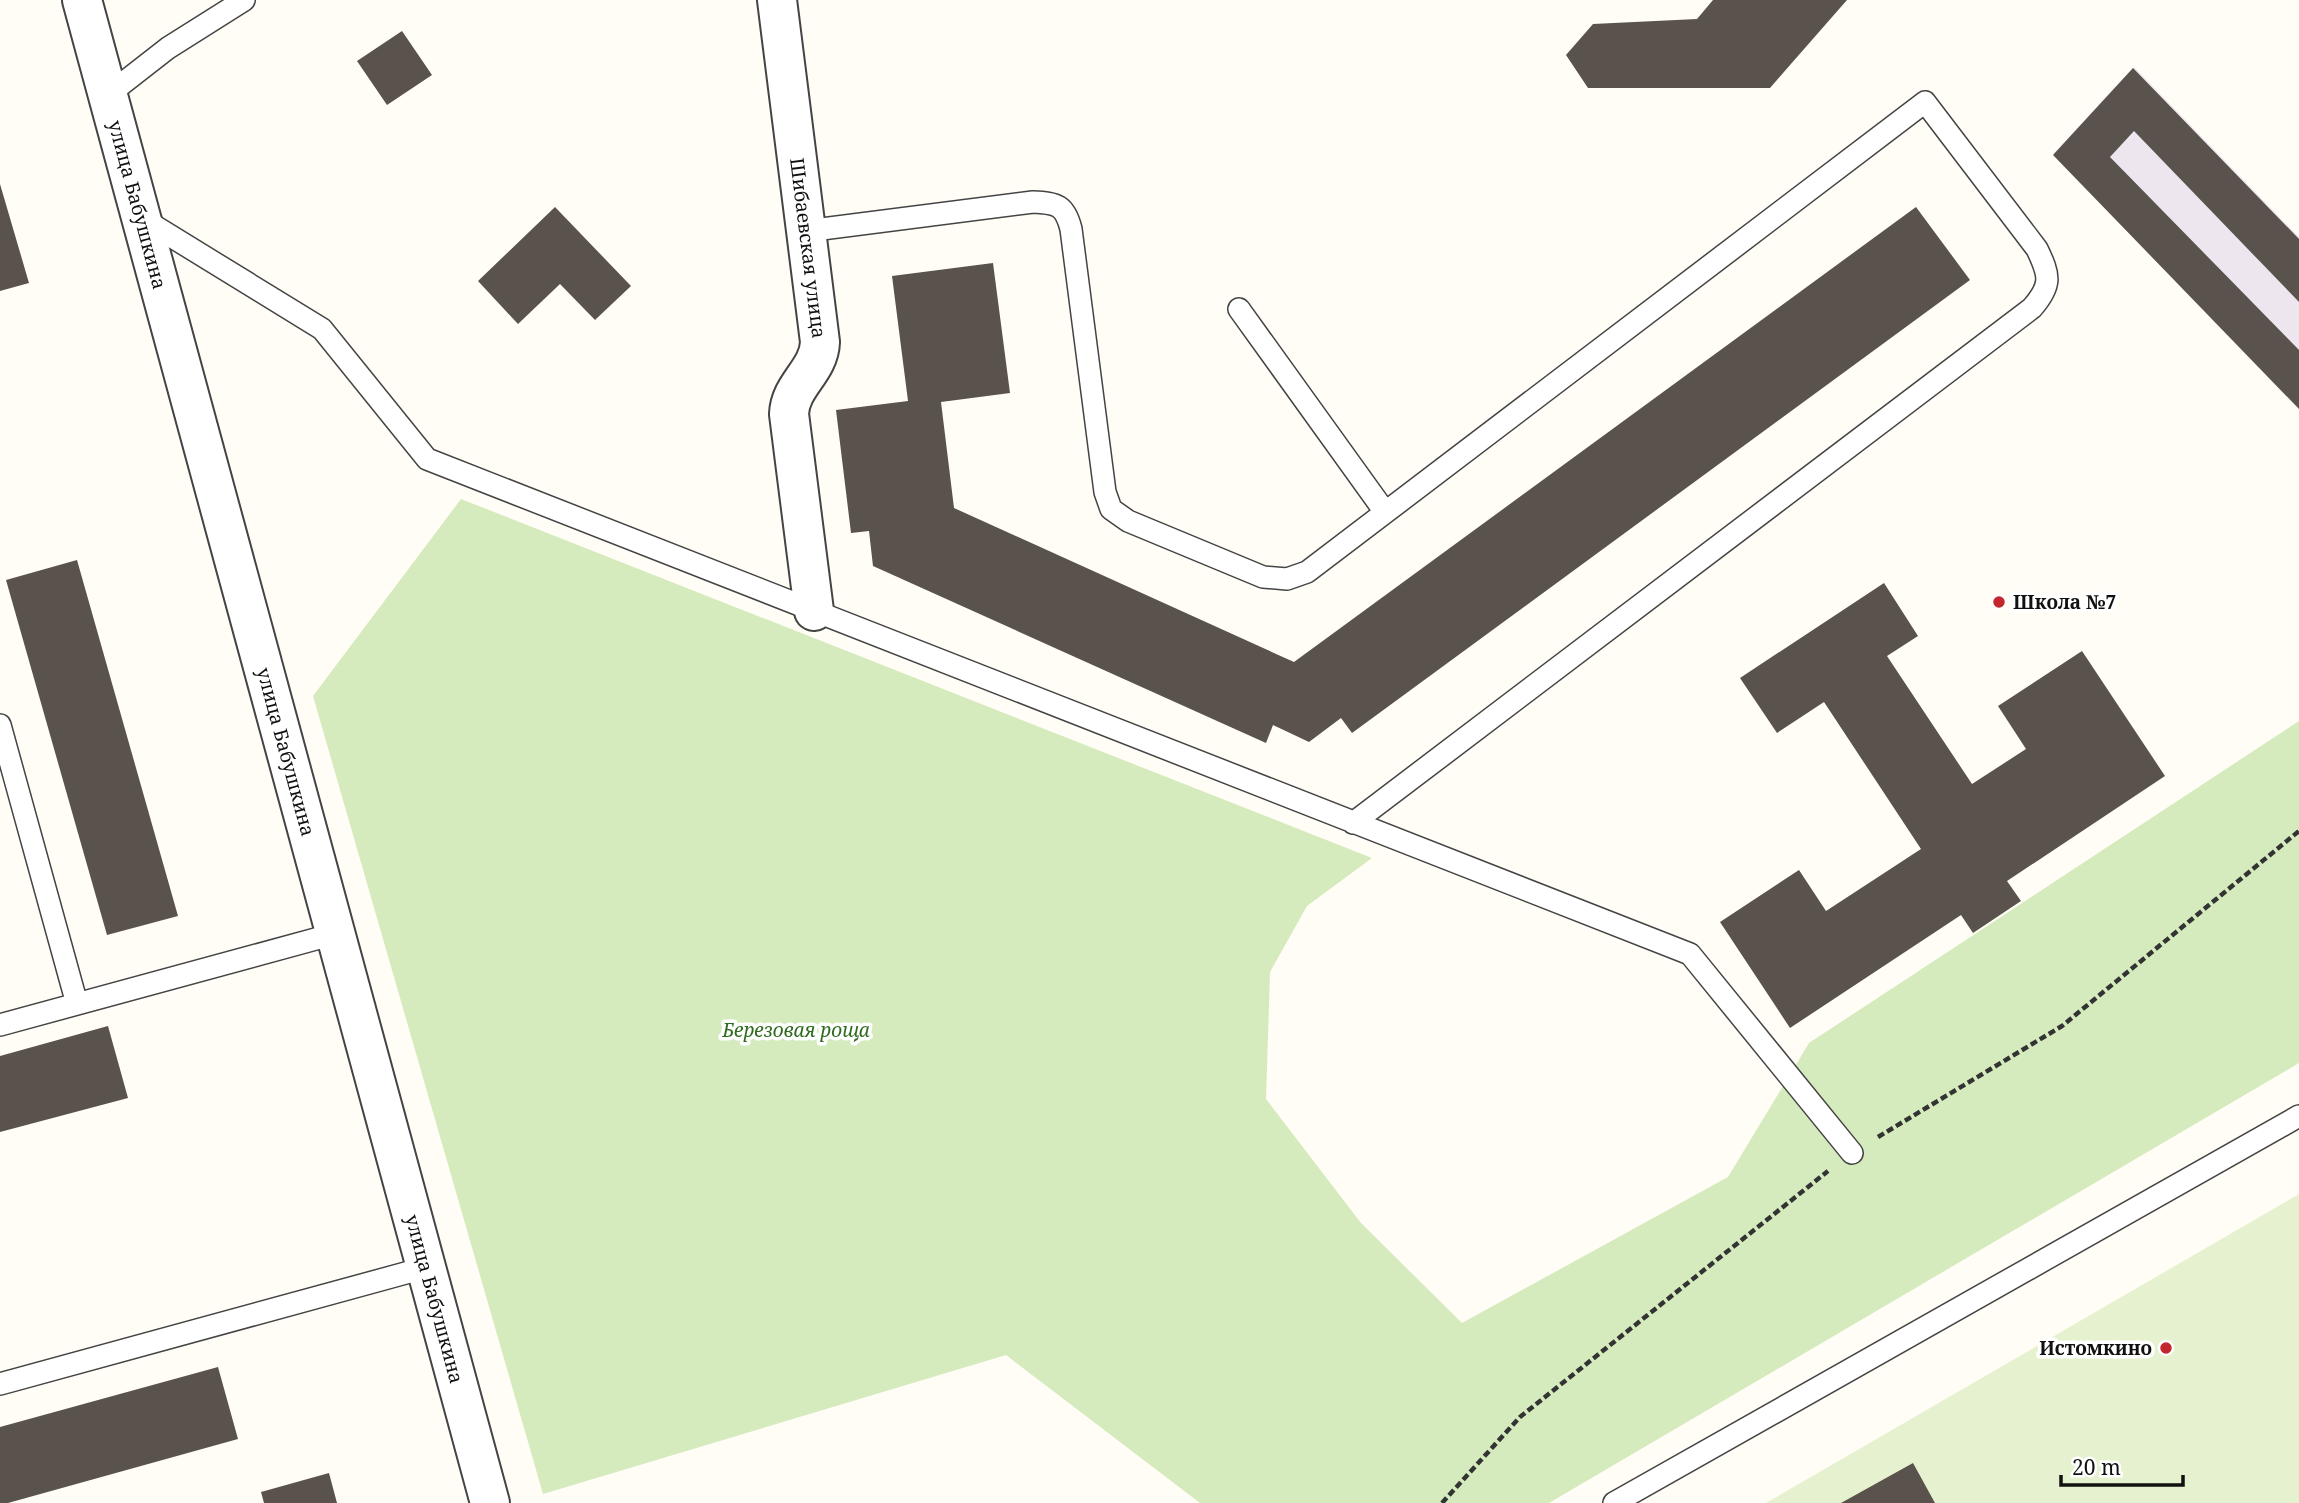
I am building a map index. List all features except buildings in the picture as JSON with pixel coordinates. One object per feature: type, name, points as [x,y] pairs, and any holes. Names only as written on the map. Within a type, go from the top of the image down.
[{"type":"street","name":"улица Бабушкина","points":[[82,0],[489,1503]]},
{"type":"street","name":"Шибаевская улица","points":[[777,0],[820,342],[820,354],[795,390],[790,401],[789,414],[814,611]]},
{"type":"lane","points":[[109,94],[168,48],[244,0]]},
{"type":"lane","points":[[806,231],[1033,202],[1053,203],[1067,213],[1105,492],[1111,509],[1128,521],[1264,577],[1287,579],[1307,572],[1925,102],[2037,249],[2048,272],[2045,293],[2032,308],[1353,822]]},
{"type":"lane","points":[[142,219],[322,329],[427,459],[1690,954],[1852,1153]]},
{"type":"lane","points":[[1239,309],[1385,512]]},
{"type":"lane","points":[[0,725],[77,1004]]},
{"type":"lane","points":[[0,1025],[334,934]]},
{"type":"lane","points":[[1614,1503],[2299,1116]]},
{"type":"lane","points":[[0,1384],[424,1268]]},
{"type":"path","points":[[1442,1503],[1520,1417],[1852,1153],[2062,1026],[2299,831]]},
{"type":"shaded area","points":[[2134,67],[2299,237],[2299,407],[2054,153]]},
{"type":"green space","name":"Березовая роща","points":[[461,499],[1372,858],[1307,906],[1270,972],[1266,1099],[1361,1223],[1462,1323],[1728,1177],[1809,1043],[2299,721],[2299,1063],[1549,1503],[1200,1503],[1006,1355],[543,1494],[313,696]]},
{"type":"green space","name":"Истомкино","points":[[2299,1194],[2299,1503],[1766,1503]]},
{"type":"place","name":"Школа №7","points":[[1999,602]]},
{"type":"place","name":"Истомкино","points":[[2166,1348]]}]
